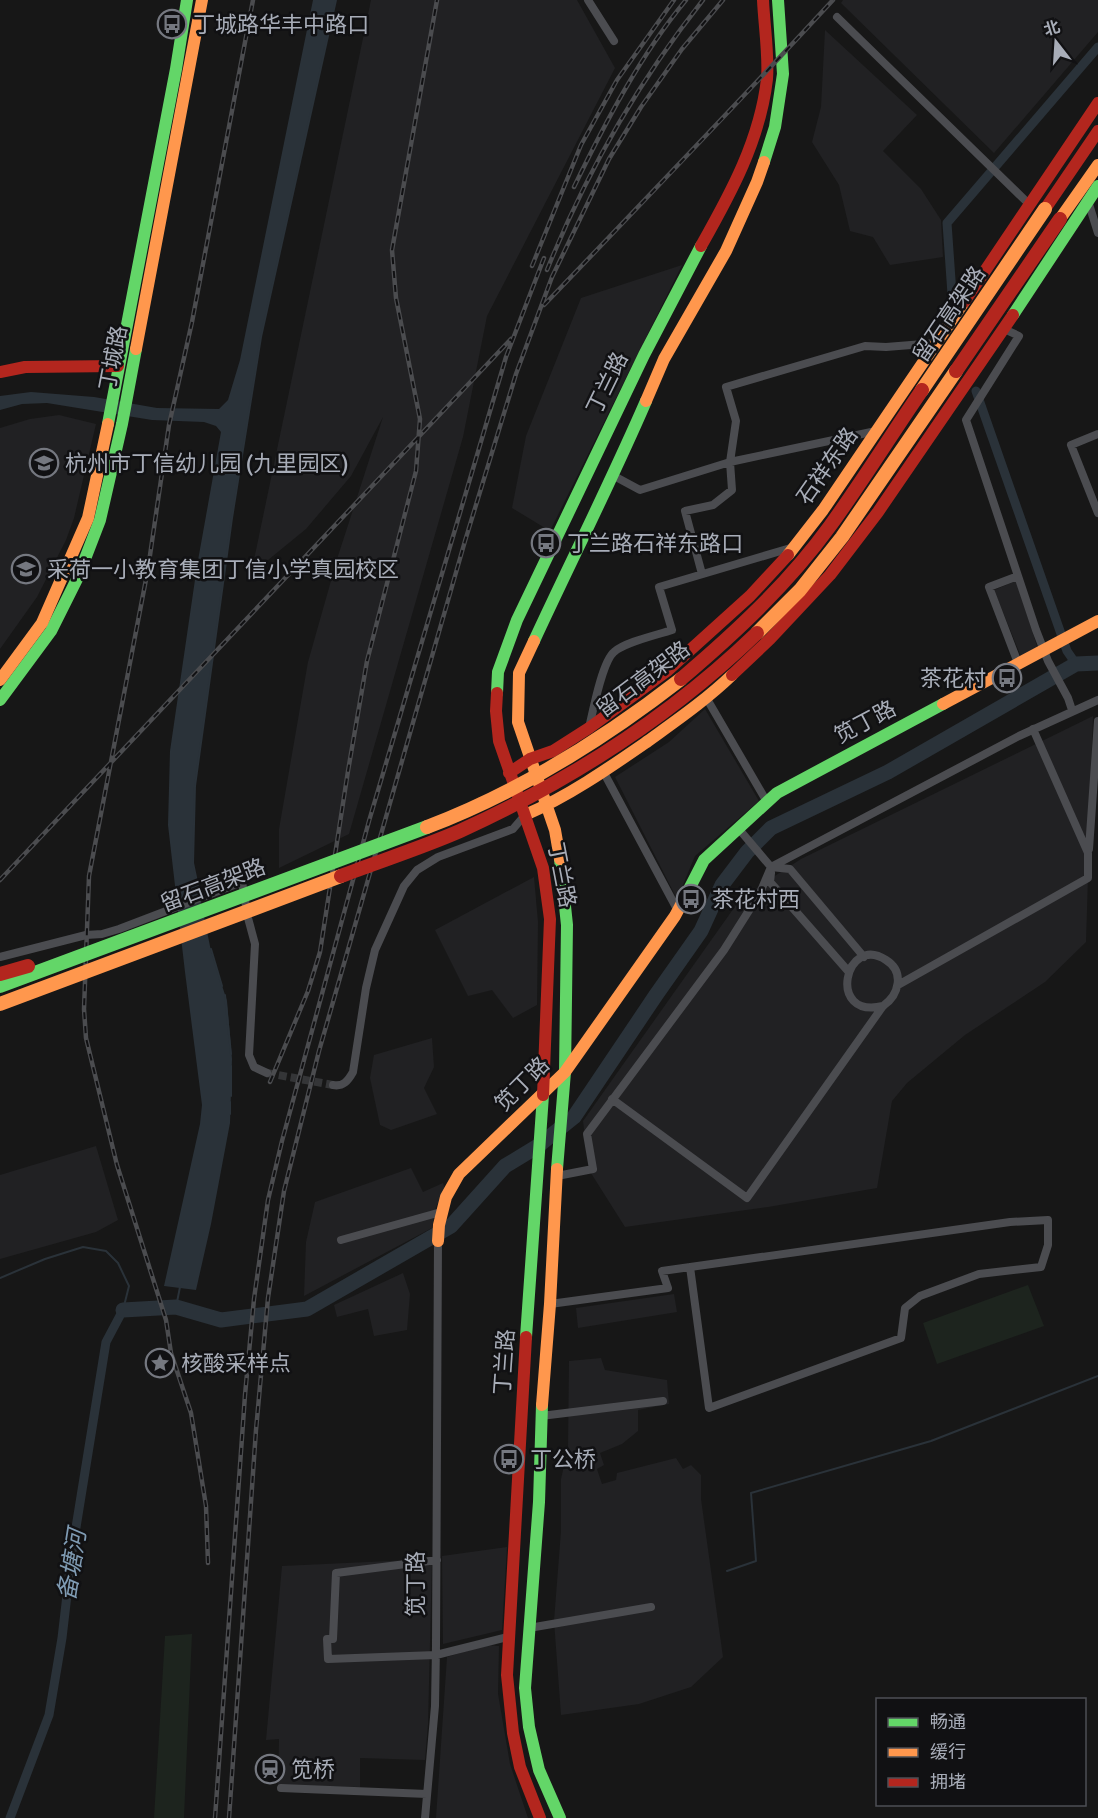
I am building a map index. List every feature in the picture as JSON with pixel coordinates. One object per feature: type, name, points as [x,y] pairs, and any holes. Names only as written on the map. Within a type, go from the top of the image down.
[{"type":"main road","name":"丁城路","points":[[120,395],[118,366],[176,69],[187,0]]},
{"type":"main road","name":"丁城路","points":[[0,700],[51,632],[78,577],[100,520],[120,395],[202,0]]},
{"type":"main road","name":"丁兰路","points":[[540,1818],[520,1767],[513,1733],[507,1675],[511,1636],[519,1444],[542,1116],[549,981],[549,911],[543,868],[508,773],[499,741],[495,711],[498,672],[517,620],[558,533],[644,355],[699,249],[731,195],[757,130],[767,77],[763,0]]},
{"type":"main road","name":"丁兰路","points":[[560,1818],[540,1770],[529,1727],[525,1688],[539,1502],[541,1416],[550,1304],[554,1208],[565,1072],[567,925],[564,885],[555,830],[518,722],[519,673],[580,542],[614,477],[664,359],[726,251],[757,182],[775,127],[783,74],[778,0]]},
{"type":"main road","name":"石祥东路","points":[[508,773],[531,759],[553,751],[667,671],[750,596],[795,547],[823,510],[1098,103]]},
{"type":"main road","name":"留石高架路","points":[[0,986],[450,818],[564,760],[614,729],[680,680],[739,629],[787,578],[829,527],[1098,131]]},
{"type":"main road","name":"留石高架路","points":[[0,1004],[457,832],[588,764],[622,743],[689,694],[800,590],[842,537],[1098,165]]},
{"type":"main road","points":[[525,815],[548,806],[603,771],[707,699],[770,639],[830,575],[878,512],[1004,329],[1098,186]]},
{"type":"main road","points":[[0,372],[25,367],[118,366]]},
{"type":"main road","name":"丁城路","points":[[0,680],[42,623],[66,570],[88,518],[115,424]]},
{"type":"main road","name":"笕丁路","points":[[438,1241],[440,1219],[446,1197],[459,1174],[565,1072],[678,911],[704,860],[741,832],[777,793],[1018,663],[1050,652],[1098,621]]},
{"type":"main road","points":[[0,974],[132,938]]},
{"type":"main road","points":[[0,1014],[55,993],[138,953]]},
{"type":"street","points":[[588,0],[614,41]]},
{"type":"street","points":[[837,17],[1030,205]]},
{"type":"street","points":[[1088,201],[1098,232]]},
{"type":"street","points":[[1004,329],[1019,336],[966,420],[1018,576],[1072,710]]},
{"type":"street","points":[[702,574],[685,511],[713,505],[732,490],[730,462],[736,421],[726,387],[865,346],[886,347],[936,343]]},
{"type":"street","points":[[614,477],[640,490],[730,462],[876,431]]},
{"type":"street","points":[[1098,434],[1071,445],[1098,513]]},
{"type":"street","points":[[588,728],[602,676],[614,652],[640,640],[672,630],[659,587],[795,547]]},
{"type":"street","points":[[1018,576],[989,587],[1018,663]]},
{"type":"street","points":[[707,699],[767,802]]},
{"type":"street","points":[[557,1176],[593,1169],[587,1134],[724,950],[760,893],[771,867],[1033,729],[1098,700]]},
{"type":"street","points":[[612,1099],[747,1198],[883,1006],[890,1001],[898,985],[1089,879],[1088,853],[1098,721]]},
{"type":"street","points":[[1033,729],[1088,853]]},
{"type":"street","points":[[603,771],[678,911]]},
{"type":"street","points":[[333,1085],[338,1086],[348,1081],[353,1072],[366,988],[375,950],[404,886],[417,870],[438,857],[513,829],[525,815]]},
{"type":"street","points":[[741,832],[771,867],[770,882],[848,971]]},
{"type":"street","points":[[771,867],[790,869],[864,957]]},
{"type":"street","points":[[0,957],[86,935],[102,934],[242,882],[255,944],[249,1055],[254,1067],[267,1073]]},
{"type":"street","points":[[883,1006],[865,1007],[851,997],[847,989],[848,971],[852,965],[864,957],[881,957],[895,968],[898,985]]},
{"type":"street","points":[[340,1240],[440,1219]]},
{"type":"street","points":[[550,1304],[668,1288],[662,1271],[690,1267],[1010,1222],[1048,1220],[1048,1245],[1041,1267],[979,1274],[920,1296],[905,1308],[902,1338],[709,1408],[690,1267]]},
{"type":"street","name":"笕丁路","points":[[425,1818],[435,1706],[438,1241]]},
{"type":"street","points":[[541,1416],[663,1401]]},
{"type":"street","points":[[436,1560],[336,1573],[333,1638],[327,1639],[328,1659],[436,1655],[511,1636]]},
{"type":"street","points":[[529,1628],[651,1607]]},
{"type":"street","points":[[281,1788],[427,1794]]},
{"type":"shaded area","points":[[313,0],[336,0],[261,337],[232,518],[195,786],[193,863],[211,951],[227,1001],[232,1059],[230,1123],[196,1290],[164,1286],[200,1124],[202,1105],[168,825],[170,751],[197,566],[221,432],[216,426],[204,422],[152,420],[47,403],[22,404],[0,410],[0,396],[31,392],[94,397],[157,408],[219,409],[228,400],[240,360]]},
{"type":"shaded area","points":[[371,0],[577,0],[615,68],[487,316],[463,437],[349,834],[279,868],[279,829],[308,662],[338,556],[383,417],[351,476],[306,529],[251,574]]},
{"type":"shaded area","points":[[843,0],[1098,0],[1098,32],[994,153],[841,3]]},
{"type":"shaded area","points":[[825,30],[917,115],[883,151],[921,189],[941,220],[943,257],[890,265],[873,237],[850,231],[839,185],[812,142],[821,107]]},
{"type":"shaded area","points":[[682,265],[550,531],[512,508],[526,436],[581,298]]},
{"type":"shaded area","points":[[59,415],[96,424],[74,518],[66,540],[37,597],[0,649],[0,428],[30,419]]},
{"type":"shaded area","points":[[1016,581],[1038,649],[1022,659],[994,590]]},
{"type":"shaded area","points":[[705,709],[759,801],[695,856],[677,899],[615,777],[669,742]]},
{"type":"shaded area","points":[[1093,716],[1086,942],[1045,982],[965,1035],[907,1083],[892,1101],[877,1188],[768,1207],[625,1227],[589,1170],[583,1121],[741,898],[801,859]]},
{"type":"shaded area","points":[[534,877],[538,922],[537,1005],[513,1018],[492,990],[468,996],[435,930]]},
{"type":"shaded area","points":[[432,1038],[434,1067],[424,1088],[437,1114],[391,1130],[380,1125],[370,1078],[374,1055]]},
{"type":"shaded area","points":[[96,1146],[118,1220],[96,1232],[0,1259],[0,1175]]},
{"type":"shaded area","points":[[411,1168],[423,1192],[443,1183],[445,1189],[436,1207],[432,1228],[304,1296],[306,1242],[315,1202]]},
{"type":"shaded area","points":[[403,1273],[410,1294],[407,1330],[374,1336],[368,1309],[337,1317],[334,1305]]},
{"type":"shaded area","points":[[1028,1285],[1044,1326],[937,1364],[923,1323]]},
{"type":"shaded area","points":[[674,1294],[677,1312],[578,1328],[576,1308]]},
{"type":"shaded area","points":[[601,1358],[605,1370],[667,1380],[669,1404],[638,1410],[638,1431],[622,1444],[600,1453],[604,1465],[597,1469],[602,1484],[616,1480],[617,1473],[676,1458],[683,1469],[691,1465],[701,1475],[701,1499],[723,1657],[691,1687],[639,1704],[561,1715],[554,1621],[561,1531],[561,1479],[568,1448],[569,1361]]},
{"type":"shaded area","points":[[507,1547],[502,1630],[443,1644],[442,1556]]},
{"type":"shaded area","points":[[432,1559],[425,1760],[360,1758],[360,1787],[278,1786],[279,1739],[266,1740],[282,1566]]},
{"type":"shaded area","points":[[192,1634],[184,1818],[154,1818],[165,1636]]},
{"type":"shaded area","points":[[486,1645],[499,1646],[498,1694],[510,1764],[528,1818],[436,1818],[447,1657]]},
{"type":"waterway","points":[[200,896],[193,863],[195,786],[232,518],[261,337],[336,0]]},
{"type":"waterway","points":[[952,294],[947,223],[1098,47]]},
{"type":"waterway","points":[[976,391],[1067,651],[1076,664]]},
{"type":"waterway","points":[[123,1310],[176,1307],[221,1320],[307,1309],[451,1226],[505,1166],[538,1146],[574,1117],[701,931],[722,885],[747,852],[771,828],[888,772],[1076,664],[1098,663]]},
{"type":"waterway","points":[[211,949],[222,986]]},
{"type":"waterway","points":[[225,995],[231,1054]]},
{"type":"waterway","points":[[231,1066],[231,1096]]},
{"type":"waterway","points":[[230,1102],[230,1114]]},
{"type":"waterway","points":[[0,1278],[45,1259],[83,1247],[106,1251],[118,1263],[129,1286],[123,1310]]},
{"type":"waterway","points":[[176,1307],[180,1287]]},
{"type":"waterway","name":"备塘河","points":[[10,1818],[49,1715],[62,1638],[72,1552],[106,1342],[123,1310]]},
{"type":"waterway","points":[[727,1571],[756,1561],[751,1493],[931,1441],[1098,1376]]},
{"type":"tunnel","points":[[267,1073],[333,1085]]},
{"type":"railway","points":[[208,1563],[206,1506],[191,1413],[171,1353],[166,1320],[117,1165],[86,1038],[84,1009],[89,876],[148,569],[169,425],[192,322],[253,0]]},
{"type":"railway","points":[[270,1082],[308,991],[320,952],[367,661],[416,471],[420,419],[396,298],[392,250],[437,0]]},
{"type":"railway","points":[[532,266],[581,145],[617,80],[674,0]]},
{"type":"railway","points":[[574,187],[598,138],[639,66],[686,0]]},
{"type":"railway","points":[[547,270],[579,198],[615,129],[657,63],[703,0]]},
{"type":"railway","points":[[229,1818],[256,1430],[268,1298],[284,1191],[319,1051],[465,541],[516,374],[552,277],[609,159],[641,107],[682,49],[723,0]]},
{"type":"railway","points":[[544,305],[833,0]]},
{"type":"railway","points":[[215,1818],[245,1395],[254,1299],[268,1200],[369,821],[506,357],[544,258]]},
{"type":"railway","points":[[0,880],[511,339]]},
{"type":"traffic: fast","points":[[108,424],[176,69],[187,0]]},
{"type":"traffic: fast","points":[[764,162],[775,127],[783,74],[778,0]]},
{"type":"traffic: fast","points":[[1013,315],[1098,186]]},
{"type":"traffic: fast","points":[[497,693],[498,672],[517,620],[644,355],[701,246]]},
{"type":"traffic: fast","points":[[0,700],[51,631],[78,577],[100,520],[136,349]]},
{"type":"traffic: fast","points":[[534,641],[646,401]]},
{"type":"traffic: fast","points":[[683,901],[704,860],[777,793],[943,704]]},
{"type":"traffic: fast","points":[[0,986],[427,827]]},
{"type":"traffic: fast","points":[[557,1169],[565,1072],[567,925],[560,859]]},
{"type":"traffic: fast","points":[[526,1337],[543,1095]]},
{"type":"traffic: fast","points":[[542,1405],[539,1502],[525,1688],[529,1727],[539,1770],[560,1818]]},
{"type":"traffic: slow","points":[[136,349],[202,0]]},
{"type":"traffic: slow","points":[[646,401],[664,359],[726,251],[764,162]]},
{"type":"traffic: slow","points":[[1060,219],[1098,165]]},
{"type":"traffic: slow","points":[[922,390],[1045,209]]},
{"type":"traffic: slow","points":[[788,555],[823,510],[964,302]]},
{"type":"traffic: slow","points":[[757,633],[800,590],[842,537],[956,371]]},
{"type":"traffic: slow","points":[[0,680],[42,623],[88,518],[108,424]]},
{"type":"traffic: slow","points":[[943,704],[1098,621]]},
{"type":"traffic: slow","points":[[534,641],[519,673],[518,722],[555,830],[560,859]]},
{"type":"traffic: slow","points":[[525,815],[573,790],[619,761],[691,710],[732,675]]},
{"type":"traffic: slow","points":[[427,827],[495,798],[560,762],[622,723],[681,679]]},
{"type":"traffic: slow","points":[[0,1004],[341,876]]},
{"type":"traffic: slow","points":[[438,1241],[439,1225],[446,1197],[459,1174],[565,1072],[675,916],[683,901]]},
{"type":"traffic: slow","points":[[542,1405],[557,1169]]},
{"type":"traffic: jam","points":[[701,246],[743,166],[758,123],[767,79],[763,0]]},
{"type":"traffic: jam","points":[[964,302],[1098,103]]},
{"type":"traffic: jam","points":[[1045,209],[1098,131]]},
{"type":"traffic: jam","points":[[956,371],[1060,219]]},
{"type":"traffic: jam","points":[[732,675],[770,639],[830,575],[878,512],[1013,315]]},
{"type":"traffic: jam","points":[[0,372],[25,367],[118,366]]},
{"type":"traffic: jam","points":[[681,679],[760,607],[797,568],[854,493],[922,390]]},
{"type":"traffic: jam","points":[[509,773],[530,759],[553,751],[589,728],[667,671],[750,596],[788,555]]},
{"type":"traffic: jam","points":[[341,876],[460,831],[501,812],[579,769],[654,719],[724,664],[757,633]]},
{"type":"traffic: jam","points":[[497,693],[499,741],[543,868],[550,919],[543,1095]]},
{"type":"traffic: jam","points":[[0,974],[28,966]]},
{"type":"traffic: jam","points":[[526,1337],[507,1675],[513,1733],[520,1767],[540,1818]]},
{"type":"place","name":"丁城路华丰中路口","points":[[172,24]]},
{"type":"place","name":"杭州市丁信幼儿园 (九里园区)","points":[[44,463]]},
{"type":"place","name":"丁兰路石祥东路口","points":[[546,543]]},
{"type":"place","name":"采荷一小教育集团丁信小学真园校区","points":[[26,569]]},
{"type":"place","name":"茶花村","points":[[1007,678]]},
{"type":"place","name":"茶花村西","points":[[691,899]]},
{"type":"place","name":"核酸采样点","points":[[160,1363]]},
{"type":"place","name":"丁公桥","points":[[509,1459]]},
{"type":"place","name":"笕桥","points":[[270,1769]]}]
